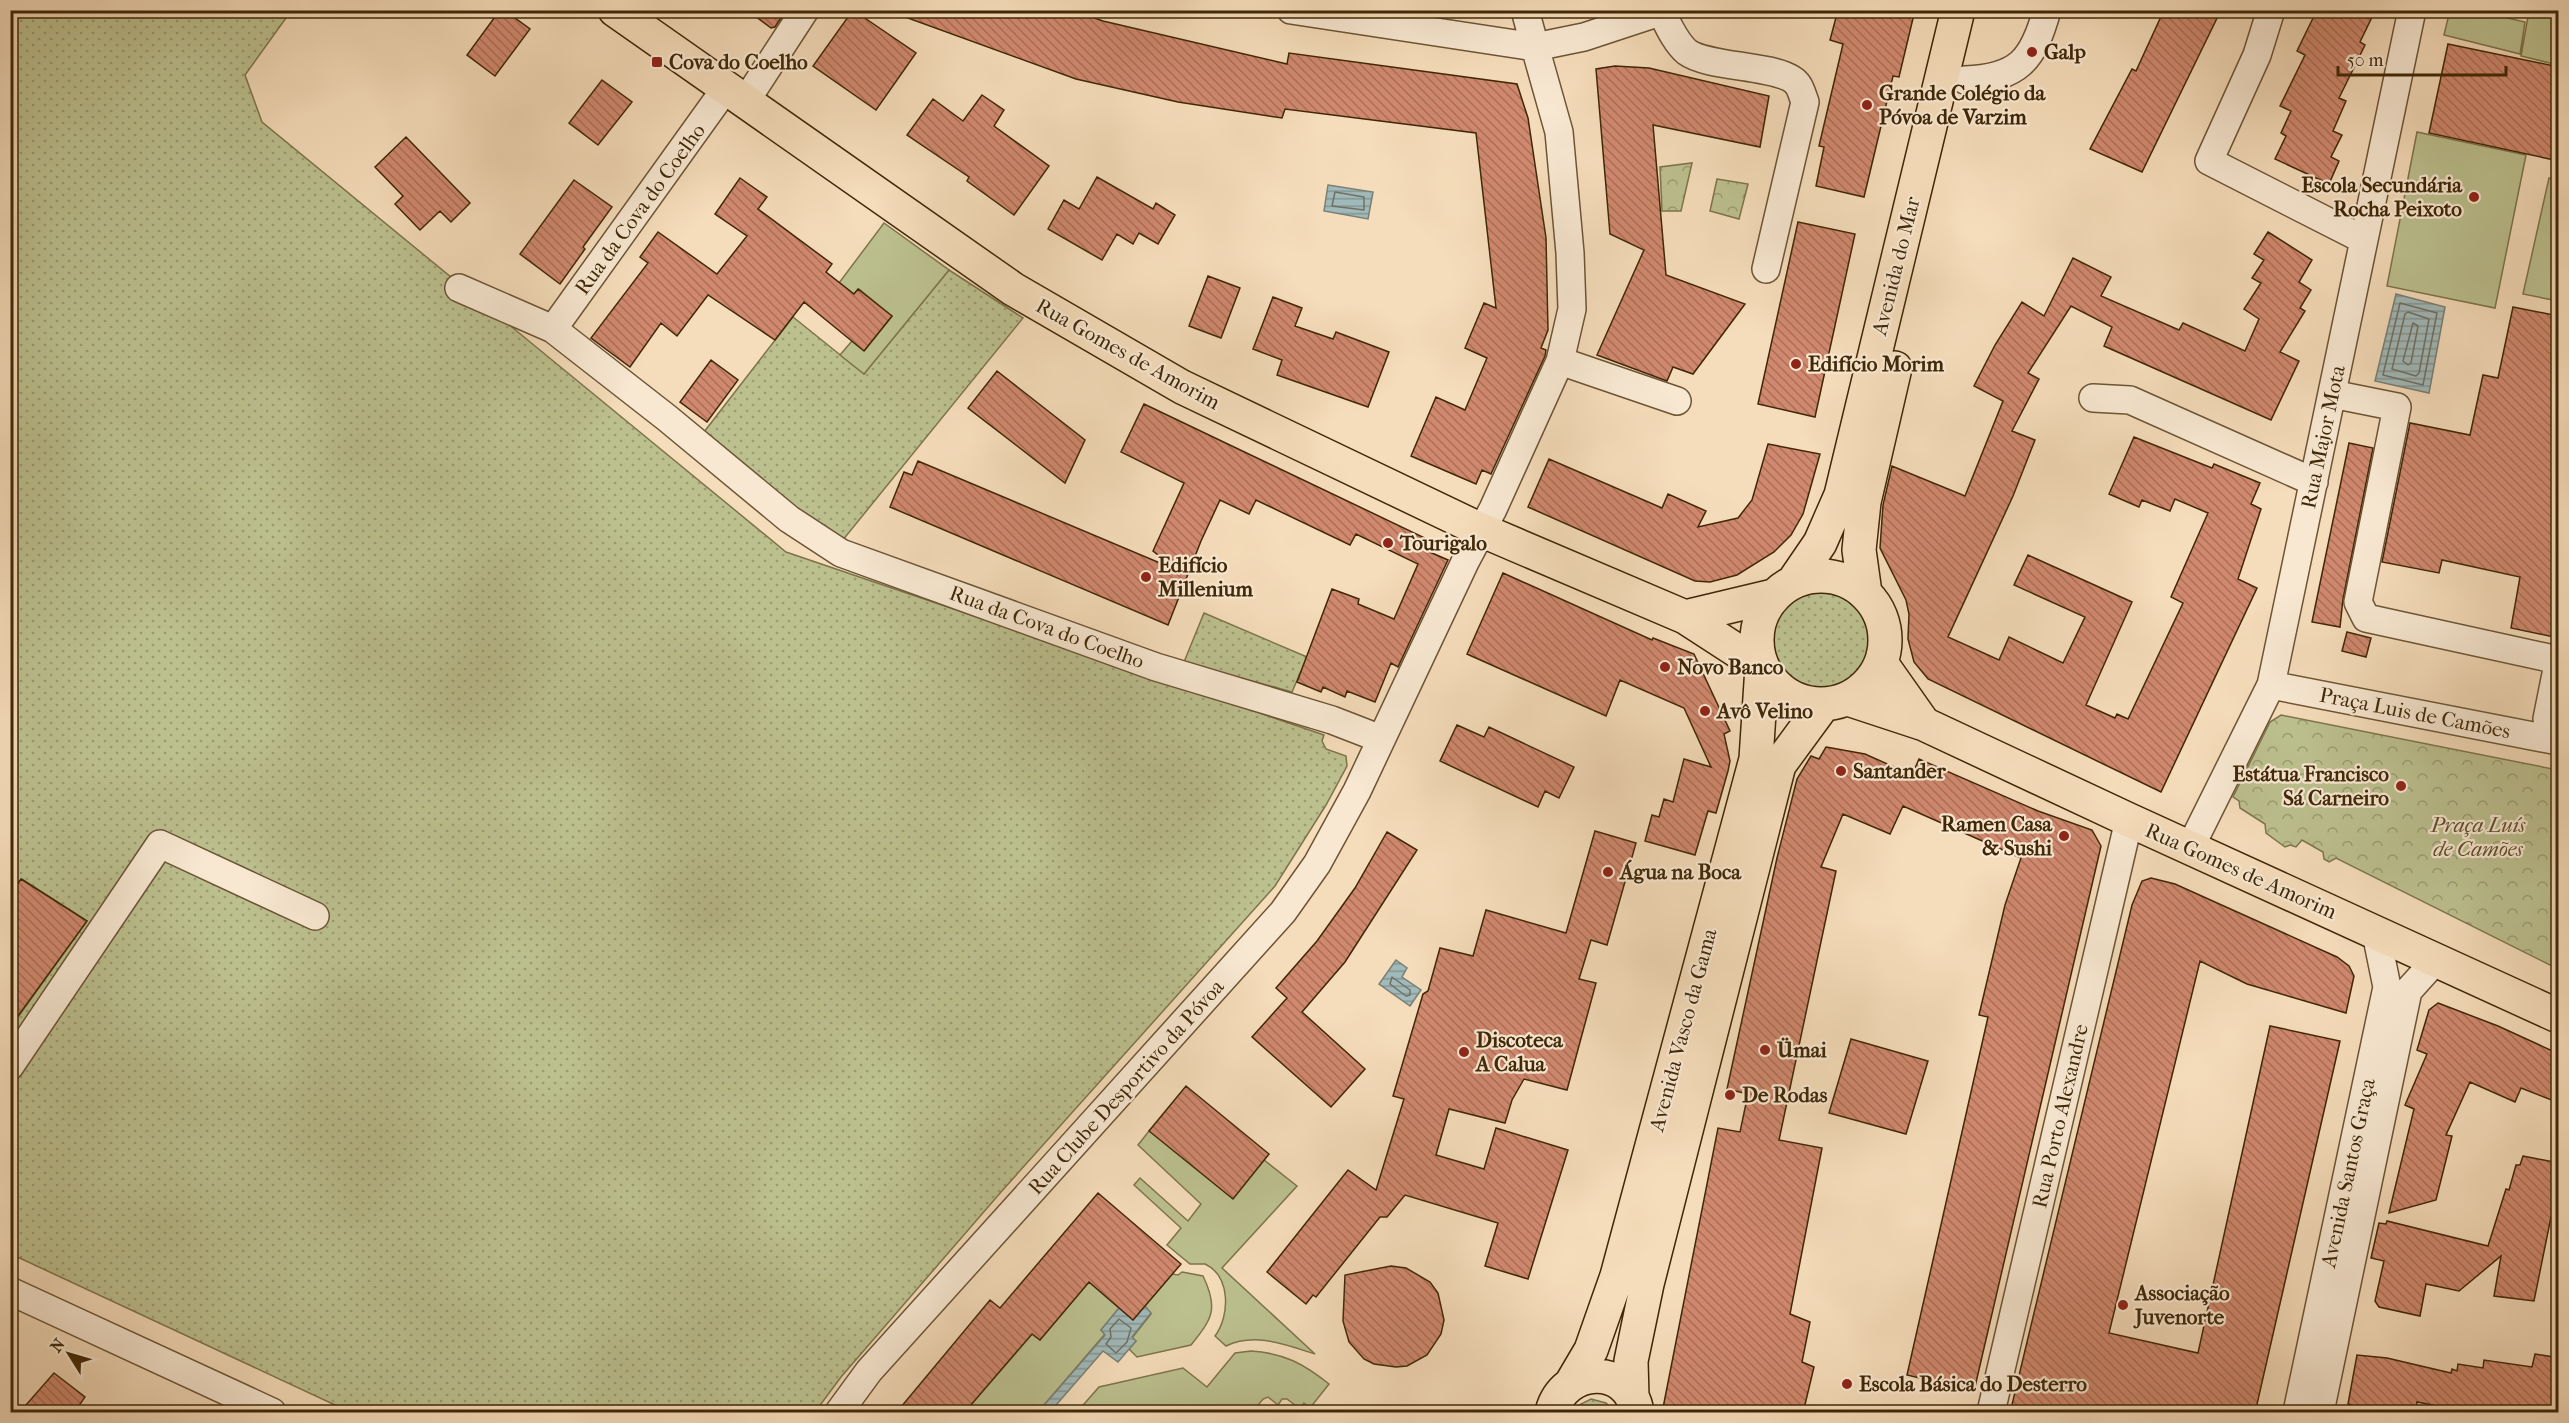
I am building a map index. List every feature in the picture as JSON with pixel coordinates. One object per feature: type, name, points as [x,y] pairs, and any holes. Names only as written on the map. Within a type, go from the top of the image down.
[{"type":"main road","name":"Rua Gomes de Amorim","points":[[615,10],[1013,289],[1182,387],[1481,530],[1686,617],[1762,667]]},
{"type":"main road","name":"Avenida do Mar","points":[[1784,589],[1820,543],[1841,495],[1958,10]]},
{"type":"main road","name":"Avenida do Mar","points":[[1865,593],[1859,550],[1864,502],[1981,10]]},
{"type":"main road","points":[[1686,617],[1784,589],[1819,575],[1844,580],[1865,593],[1880,613],[1882,621],[1885,638],[1881,663],[1868,684],[1835,702],[1798,701],[1776,688],[1762,667],[1756,643],[1760,618],[1784,589]]},
{"type":"main road","name":"Rua Gomes de Amorim","points":[[1881,663],[1924,724]]},
{"type":"main road","name":"Avenida Vasco da Gama","points":[[1552,1413],[1561,1392],[1570,1384],[1591,1350],[1617,1276],[1753,770],[1762,667]]},
{"type":"main road","name":"Rua Gomes de Amorim","points":[[1835,702],[1924,724],[2559,1016]]},
{"type":"main road","name":"Avenida Vasco da Gama","points":[[1635,1405],[1632,1361],[1647,1284],[1779,765],[1835,702]]},
{"type":"main road","points":[[1570,1384],[1582,1378],[1605,1377],[1616,1382],[1635,1405]]},
{"type":"street","name":"Rua da Cova do Coelho","points":[[553,329],[805,10]]},
{"type":"street","points":[[1291,10],[1535,47],[1584,37],[1664,12],[1671,30],[1687,51],[1704,58],[1785,75],[1798,83],[1804,102],[1766,269]]},
{"type":"street","points":[[1381,740],[1493,509],[1560,361],[1572,309],[1570,253],[1558,132],[1525,10]]},
{"type":"street","points":[[1965,80],[1991,79],[2012,72],[2032,51],[2046,10]]},
{"type":"street","points":[[2271,10],[2257,55],[2209,160],[2364,240]]},
{"type":"street","name":"Rua Major Mota","points":[[2190,848],[2271,685],[2412,10]]},
{"type":"street","name":"Rua da Cova do Coelho","points":[[459,288],[553,329],[668,418],[789,519],[841,553],[1156,667],[1332,720],[1381,740]]},
{"type":"street","points":[[1560,361],[1677,401]]},
{"type":"street","points":[[2332,394],[2397,407],[2358,602],[2366,618],[2559,662],[2553,730]]},
{"type":"street","points":[[2093,398],[2130,400],[2314,482]]},
{"type":"street","name":"Praça Luis de Camões","points":[[2271,685],[2553,730]]},
{"type":"street","name":"Rua Clube Desportivo da Póvoa","points":[[839,1413],[869,1371],[1283,912],[1317,864],[1357,791],[1381,740]]},
{"type":"street","name":"Rua Porto Alexandre","points":[[1991,1413],[2129,820]]},
{"type":"street","points":[[10,1066],[160,844],[315,916]]},
{"type":"street","name":"Avenida Santos Graça","points":[[2297,1413],[2387,987],[2376,933]]},
{"type":"street","name":"Avenida Santos Graça","points":[[2320,1413],[2408,992],[2436,960]]},
{"type":"street","points":[[10,1291],[272,1413]]},
{"type":"green space","points":[[2450,10],[2477,11],[2525,22],[2520,54],[2444,35]]},
{"type":"green space","points":[[11,11],[291,11],[245,75],[262,122],[786,552],[1324,735],[1322,741],[1326,749],[1346,756],[1347,766],[1326,805],[1275,886],[1001,1192],[841,1377],[815,1412],[350,1412],[11,1254],[11,1027],[87,921],[22,879],[11,895]]},
{"type":"green space","points":[[2529,11],[2558,11],[2558,65],[2521,56]]},
{"type":"green space","points":[[2417,132],[2526,155],[2495,308],[2387,286]]},
{"type":"green space","points":[[1692,163],[1681,211],[1662,211],[1660,167]]},
{"type":"green space","points":[[2549,178],[2558,180],[2558,301],[2523,294]]},
{"type":"green space","points":[[1717,179],[1748,184],[1739,219],[1710,211]]},
{"type":"green space","points":[[884,223],[949,270],[864,374],[840,355],[852,341],[865,350],[892,316],[859,289],[854,294],[836,287]]},
{"type":"green space","points":[[949,270],[1023,318],[842,541],[771,492],[704,432],[793,317],[864,374]]},
{"type":"green space","points":[[1823,588],[1843,592],[1860,603],[1871,620],[1875,640],[1871,660],[1860,677],[1843,688],[1823,692],[1803,688],[1786,677],[1775,660],[1771,640],[1775,620],[1786,603],[1803,592]]},
{"type":"green space","points":[[1204,613],[1307,657],[1292,692],[1184,662]]},
{"type":"green space","name":"Praça Luís de Camões","points":[[2281,715],[2558,770],[2558,969],[2336,858],[2329,862],[2324,859],[2323,852],[2302,840],[2296,847],[2290,845],[2285,847],[2266,833],[2265,824],[2240,808],[2239,801],[2233,797],[2270,722]]},
{"type":"green space","points":[[1149,1131],[1264,1160],[1297,1186],[1222,1268],[1315,1354],[1259,1340],[1237,1342],[1226,1346],[1215,1336],[1220,1328],[1225,1308],[1224,1287],[1220,1278],[1205,1264],[1190,1264],[1167,1245],[1181,1228],[1134,1185],[1140,1178],[1188,1221],[1201,1204],[1138,1145]]},
{"type":"green space","points":[[1182,1272],[1203,1276],[1208,1287],[1212,1305],[1204,1328],[1191,1345],[1137,1357],[1129,1349],[1136,1341],[1132,1338],[1151,1314],[1145,1306],[1172,1274],[1178,1275]]},
{"type":"green space","points":[[1089,1282],[1119,1308],[1101,1330],[1105,1334],[1038,1412],[964,1412],[1032,1334],[1040,1340]]},
{"type":"green space","points":[[1251,1351],[1284,1357],[1311,1371],[1329,1384],[1310,1408],[1304,1403],[1300,1409],[1287,1399],[1282,1399],[1278,1405],[1268,1397],[1263,1399],[1255,1409],[1251,1406],[1246,1412],[1077,1412],[1099,1387],[1183,1368],[1207,1387],[1235,1353]]},
{"type":"green space","points":[[1591,1399],[1606,1403],[1614,1412],[1572,1412],[1577,1406]]},
{"type":"water","points":[[1328,185],[1373,192],[1368,219],[1324,211]]},
{"type":"water","points":[[2396,294],[2445,307],[2429,393],[2375,381]]},
{"type":"water","points":[[1396,960],[1407,968],[1402,977],[1421,990],[1410,1006],[1379,984]]},
{"type":"water","points":[[1145,1306],[1151,1313],[1132,1337],[1136,1341],[1118,1362],[1103,1351],[1050,1412],[1038,1412],[1105,1335],[1101,1330],[1119,1308],[1133,1320]]},
{"type":"building","points":[[500,10],[504,10],[530,29],[495,76],[467,55]]},
{"type":"building","points":[[747,10],[786,10],[775,27],[771,28]]},
{"type":"building","points":[[853,10],[916,53],[876,110],[813,66]]},
{"type":"building","points":[[894,10],[1072,10],[1103,21],[1287,64],[1289,53],[1517,84],[1528,118],[1546,238],[1548,330],[1541,348],[1546,350],[1545,356],[1491,474],[1482,470],[1476,484],[1411,456],[1436,397],[1465,410],[1487,358],[1465,348],[1484,303],[1496,308],[1476,133],[1285,109],[1282,118],[1178,102],[1076,79],[894,13]]},
{"type":"building","name":"Grande Colégio da Póvoa de Varzim","points":[[1838,10],[1915,10],[1899,77],[1893,76],[1864,197],[1816,186],[1824,147],[1819,146],[1843,44],[1830,40]]},
{"type":"building","points":[[2164,10],[2221,10],[2142,172],[2090,149],[2132,69],[2136,71]]},
{"type":"building","points":[[2317,10],[2364,10],[2373,15],[2360,42],[2365,45],[2339,98],[2346,101],[2333,131],[2342,135],[2331,157],[2339,161],[2329,184],[2275,159],[2286,136],[2281,133],[2291,111],[2280,106],[2305,55],[2297,51]]},
{"type":"building","points":[[2448,44],[2559,67],[2559,161],[2429,133]]},
{"type":"building","points":[[1615,66],[1649,68],[1769,96],[1760,147],[1653,125],[1666,275],[1745,304],[1693,374],[1673,367],[1667,381],[1597,355],[1644,250],[1610,234],[1596,69]]},
{"type":"building","points":[[602,80],[632,102],[598,145],[569,123]]},
{"type":"building","points":[[982,95],[1004,110],[994,126],[1049,166],[1014,215],[967,181],[969,177],[907,135],[933,99],[963,121]]},
{"type":"building","points":[[406,137],[470,203],[451,222],[440,211],[420,230],[395,204],[403,196],[375,167]]},
{"type":"building","points":[[1097,177],[1153,209],[1156,203],[1175,215],[1158,244],[1139,233],[1133,244],[1117,234],[1102,260],[1048,229],[1064,200],[1079,209]]},
{"type":"building","points":[[740,178],[767,197],[758,209],[832,264],[826,272],[854,294],[858,289],[892,316],[864,351],[804,302],[775,340],[708,295],[677,336],[661,323],[630,367],[591,338],[648,263],[640,257],[658,232],[717,274],[747,236],[715,214]]},
{"type":"building","points":[[574,180],[612,207],[560,284],[520,254]]},
{"type":"building","points":[[1798,222],[1855,234],[1815,417],[1758,404]]},
{"type":"building","points":[[2268,232],[2312,260],[2299,282],[2311,290],[2300,308],[2305,311],[2280,352],[2299,361],[2271,420],[2104,346],[2112,327],[2071,306],[2028,373],[2039,379],[2012,431],[2035,440],[2013,496],[1948,637],[1999,660],[2009,637],[2063,663],[2085,617],[2014,585],[2028,555],[2132,602],[2086,705],[2115,718],[2117,714],[2128,719],[2183,603],[2171,597],[2208,513],[2175,499],[2170,511],[2142,500],[2139,507],[2109,494],[2134,437],[2212,468],[2214,464],[2260,483],[2251,504],[2261,509],[2238,579],[2257,588],[2161,792],[1928,679],[1914,662],[1908,639],[1909,614],[1906,600],[1880,548],[1883,505],[1892,466],[1965,496],[2003,401],[1974,386],[1995,345],[2022,302],[2044,316],[2073,258],[2111,277],[2101,296],[2179,330],[2183,323],[2245,351],[2259,319],[2244,309],[2261,283],[2252,278],[2264,260],[2254,254]]},
{"type":"building","points":[[1208,276],[1240,288],[1221,338],[1189,326]]},
{"type":"building","points":[[1273,297],[1302,308],[1295,326],[1333,339],[1336,332],[1389,352],[1368,407],[1277,375],[1282,360],[1253,349]]},
{"type":"building","points":[[2513,307],[2559,316],[2559,638],[2511,628],[2520,577],[2442,560],[2439,573],[2382,562],[2410,423],[2470,435],[2483,375],[2498,378]]},
{"type":"building","points":[[711,360],[738,380],[707,422],[680,402]]},
{"type":"building","points":[[997,371],[1085,440],[1065,483],[968,408]]},
{"type":"building","points":[[1144,404],[1429,540],[1425,550],[1448,560],[1398,667],[1391,663],[1375,702],[1347,691],[1345,697],[1323,687],[1321,692],[1297,682],[1332,589],[1359,599],[1358,604],[1394,619],[1418,564],[1356,534],[1350,545],[1256,500],[1249,514],[1220,500],[1168,625],[890,507],[904,472],[912,475],[918,461],[1167,566],[1168,563],[1153,551],[1184,483],[1121,452]]},
{"type":"building","points":[[2349,443],[2373,448],[2343,599],[2340,627],[2312,622]]},
{"type":"building","points":[[1768,444],[1820,454],[1803,514],[1791,535],[1774,552],[1737,575],[1710,582],[1695,581],[1528,507],[1549,459],[1662,508],[1668,494],[1706,511],[1698,527],[1738,518],[1752,500]]},
{"type":"building","points":[[1503,573],[1652,640],[1653,638],[1694,654],[1730,731],[1724,734],[1730,761],[1728,771],[1716,813],[1708,811],[1695,855],[1645,841],[1652,815],[1659,817],[1664,799],[1673,802],[1684,759],[1711,767],[1684,708],[1620,680],[1606,716],[1467,654]]},
{"type":"building","points":[[2347,632],[2371,638],[2366,657],[2342,651]]},
{"type":"building","points":[[1457,725],[1484,737],[1489,727],[1574,767],[1559,798],[1545,791],[1538,807],[1440,761]]},
{"type":"building","points":[[1826,747],[1865,754],[1912,775],[1919,759],[2038,811],[2092,830],[2101,846],[1974,1391],[1907,1375],[1988,1017],[1979,1015],[2005,905],[2021,858],[1903,806],[1890,834],[1843,814],[1821,867],[1836,871],[1779,1140],[1822,1148],[1790,1314],[1810,1322],[1802,1362],[1814,1367],[1803,1413],[1662,1413],[1718,1128],[1740,1132],[1748,1094],[1727,1089],[1777,858],[1797,779],[1811,756],[1819,759]]},
{"type":"building","points":[[1595,831],[1636,843],[1607,945],[1591,940],[1579,979],[1596,983],[1567,1090],[1524,1079],[1512,1100],[1505,1123],[1449,1109],[1436,1155],[1484,1169],[1496,1128],[1568,1150],[1528,1279],[1485,1266],[1498,1223],[1405,1195],[1387,1217],[1380,1217],[1316,1297],[1313,1295],[1306,1304],[1267,1272],[1348,1170],[1376,1190],[1404,1099],[1393,1096],[1423,994],[1428,991],[1440,948],[1473,956],[1486,910],[1566,933]]},
{"type":"building","points":[[1387,832],[1417,850],[1345,962],[1302,1012],[1365,1069],[1331,1107],[1252,1037],[1287,998],[1276,988],[1317,941],[1355,888]]},
{"type":"building","points":[[2151,878],[2175,884],[2337,957],[2349,966],[2354,976],[2346,1013],[2247,984],[2200,961],[2109,1333],[2198,1353],[2270,1026],[2340,1041],[2255,1413],[2010,1413],[2132,905],[2142,881]]},
{"type":"building","points":[[21,879],[87,921],[10,1027],[10,895]]},
{"type":"building","points":[[2438,1003],[2498,1026],[2559,1054],[2559,1103],[2521,1088],[2515,1102],[2470,1082],[2446,1135],[2452,1136],[2436,1200],[2389,1213],[2414,1109],[2405,1105],[2427,1054],[2417,1050],[2429,1010]]},
{"type":"building","points":[[1851,1039],[1928,1061],[1906,1134],[1829,1113]]},
{"type":"building","points":[[1186,1086],[1269,1154],[1233,1199],[1149,1131]]},
{"type":"building","points":[[2523,1156],[2559,1163],[2554,1187],[2559,1188],[2559,1218],[2551,1217],[2534,1301],[2494,1296],[2501,1256],[2459,1291],[2426,1284],[2420,1316],[2379,1307],[2375,1301],[2384,1261],[2371,1258],[2379,1223],[2386,1224],[2387,1221],[2488,1246],[2506,1189],[2509,1190],[2516,1165],[2520,1165]]},
{"type":"building","points":[[1098,1193],[1181,1264],[1133,1320],[1089,1282],[1040,1340],[1032,1334],[964,1413],[896,1413],[990,1300],[1000,1308]]},
{"type":"building","points":[[1391,1266],[1406,1268],[1430,1282],[1438,1293],[1444,1320],[1441,1334],[1427,1355],[1407,1366],[1374,1364],[1364,1359],[1349,1342],[1343,1321],[1345,1275]]},
{"type":"building","points":[[2535,1354],[2559,1358],[2559,1413],[2509,1413],[2485,1407],[2484,1413],[2458,1413],[2458,1410],[2417,1402],[2416,1409],[2406,1407],[2405,1413],[2350,1413],[2352,1405],[2348,1404],[2357,1355],[2387,1358],[2451,1373],[2452,1369],[2457,1371],[2458,1364],[2483,1368],[2484,1360],[2532,1367]]},
{"type":"building","points":[[54,1373],[85,1397],[74,1413],[19,1413]]},
{"type":"place","name":"Galp","points":[[2032,52]]},
{"type":"place","name":"Cova do Coelho","points":[[657,62]]},
{"type":"place","name":"Grande Colégio da Póvoa de Varzim","points":[[1867,105]]},
{"type":"place","name":"Escola Secundária Rocha Peixoto","points":[[2474,197]]},
{"type":"place","name":"Edifício Morim","points":[[1796,364]]},
{"type":"place","name":"Tourigalo","points":[[1388,543]]},
{"type":"place","name":"Edifício Millenium","points":[[1146,577]]},
{"type":"place","name":"Novo Banco","points":[[1665,667]]},
{"type":"place","name":"Avô Velino","points":[[1705,711]]},
{"type":"place","name":"Santander","points":[[1841,771]]},
{"type":"place","name":"Estátua Francisco Sá Carneiro","points":[[2401,786]]},
{"type":"place","name":"Ramen Casa & Sushi","points":[[2064,836]]},
{"type":"place","name":"Água na Boca","points":[[1608,872]]},
{"type":"place","name":"Ümai","points":[[1765,1050]]},
{"type":"place","name":"Discoteca A Calua","points":[[1464,1052]]},
{"type":"place","name":"De Rodas","points":[[1730,1095]]},
{"type":"place","name":"Associação Juvenorte","points":[[2123,1305]]},
{"type":"place","name":"Escola Básica do Desterro","points":[[1847,1384]]}]
